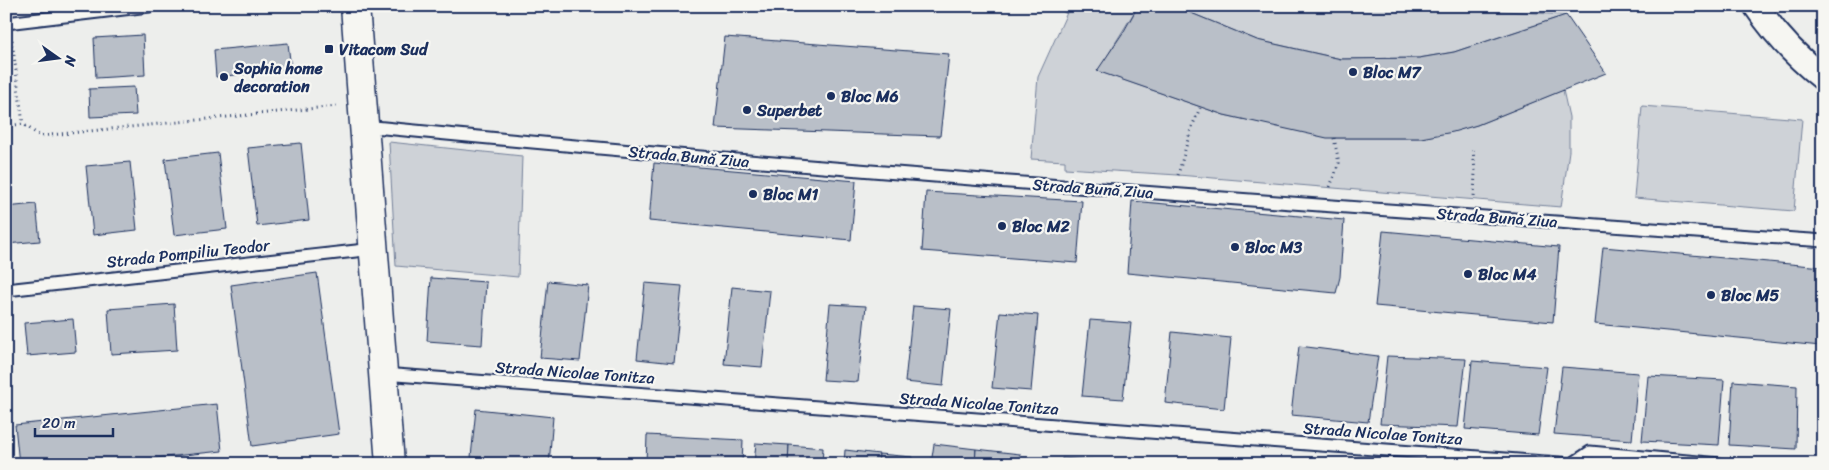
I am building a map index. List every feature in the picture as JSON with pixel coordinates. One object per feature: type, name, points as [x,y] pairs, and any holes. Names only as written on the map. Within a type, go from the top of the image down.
[{"type":"main road","points":[[355,6],[390,464]]},
{"type":"street","points":[[1756,6],[1782,42],[1823,78]]},
{"type":"lane","points":[[8,23],[149,6]]},
{"type":"lane","name":"Strada Bună Ziua","points":[[364,115],[572,147],[1039,184],[1823,241]]},
{"type":"lane","name":"Strada Pompiliu Teodor","points":[[6,290],[374,249]]},
{"type":"lane","name":"Strada Nicolae Tonitza","points":[[384,374],[1572,464],[1590,452],[1720,464]]},
{"type":"path","points":[[8,23],[23,124]]},
{"type":"path","points":[[1178,176],[1191,129],[1200,108]]},
{"type":"path","points":[[6,126],[23,124],[40,136],[364,115]]},
{"type":"path","points":[[1330,187],[1339,163],[1334,138]]},
{"type":"path","points":[[1473,150],[1475,171],[1474,199]]},
{"type":"shaded area","points":[[1070,6],[1138,6],[1098,71],[1224,115],[1334,138],[1421,138],[1477,125],[1563,90],[1569,117],[1569,151],[1561,207],[1178,175],[1065,168],[1065,161],[1031,159],[1038,77]]},
{"type":"shaded area","points":[[1174,6],[1430,6],[1566,15],[1454,52],[1419,58],[1341,59],[1257,40]]},
{"type":"shaded area","points":[[1642,106],[1802,119],[1794,211],[1634,198]]},
{"type":"shaded area","points":[[389,142],[522,156],[518,277],[396,266]]},
{"type":"building","points":[[1051,6],[1070,6],[1066,13]]},
{"type":"building","name":"Bloc M7","points":[[1138,6],[1174,6],[1257,40],[1341,59],[1419,58],[1454,52],[1566,15],[1606,73],[1477,125],[1453,132],[1421,138],[1327,138],[1224,115],[1097,71]]},
{"type":"building","points":[[143,35],[145,75],[96,78],[94,38]]},
{"type":"building","name":"Bloc M6","points":[[725,37],[949,54],[940,136],[715,128]]},
{"type":"building","points":[[288,43],[291,69],[216,77],[214,50]]},
{"type":"building","points":[[6,63],[12,103],[6,103]]},
{"type":"building","points":[[134,87],[136,115],[90,117],[89,89]]},
{"type":"building","points":[[301,143],[309,220],[257,226],[248,148]]},
{"type":"building","points":[[218,153],[227,229],[174,235],[165,159]]},
{"type":"building","points":[[130,162],[137,230],[93,235],[86,166]]},
{"type":"building","name":"Bloc M1","points":[[654,163],[856,181],[851,240],[649,221]]},
{"type":"building","name":"Bloc M2","points":[[926,192],[1082,201],[1077,263],[922,251]]},
{"type":"building","name":"Bloc M3","points":[[1132,201],[1344,220],[1340,277],[1336,293],[1127,273]]},
{"type":"building","points":[[36,204],[40,241],[6,244],[6,207]]},
{"type":"building","name":"Bloc M4","points":[[1383,231],[1559,247],[1553,322],[1375,306]]},
{"type":"building","name":"Bloc M5","points":[[1603,247],[1823,267],[1821,346],[1595,324]]},
{"type":"building","points":[[317,273],[339,434],[252,446],[231,285]]},
{"type":"building","points":[[431,278],[486,282],[482,345],[427,341]]},
{"type":"building","points":[[548,281],[588,285],[580,361],[540,358]]},
{"type":"building","points":[[645,283],[682,286],[674,363],[637,359]]},
{"type":"building","points":[[732,287],[770,291],[762,367],[724,364]]},
{"type":"building","points":[[174,304],[177,350],[111,354],[108,309]]},
{"type":"building","points":[[830,304],[866,306],[858,382],[823,380]]},
{"type":"building","points":[[913,306],[951,309],[943,386],[905,382]]},
{"type":"building","points":[[1000,312],[1038,315],[1031,391],[992,388]]},
{"type":"building","points":[[73,319],[76,352],[27,356],[24,323]]},
{"type":"building","points":[[1090,320],[1131,323],[1123,399],[1082,396]]},
{"type":"building","points":[[1172,332],[1231,338],[1224,409],[1165,403]]},
{"type":"building","points":[[1299,346],[1378,356],[1368,422],[1291,415]]},
{"type":"building","points":[[1387,356],[1466,359],[1458,427],[1380,424]]},
{"type":"building","points":[[1472,361],[1547,367],[1538,435],[1465,429]]},
{"type":"building","points":[[1562,367],[1638,373],[1632,440],[1554,434]]},
{"type":"building","points":[[1648,376],[1724,380],[1719,445],[1642,441]]},
{"type":"building","points":[[1733,381],[1797,386],[1796,449],[1729,445]]},
{"type":"building","points":[[1818,393],[1823,394],[1823,442],[1817,442]]},
{"type":"building","points":[[217,404],[222,451],[98,464],[19,464],[15,425]]},
{"type":"building","points":[[476,409],[553,417],[549,464],[471,457]]},
{"type":"building","points":[[647,435],[743,440],[742,464],[646,464]]},
{"type":"building","points":[[756,443],[789,445],[788,464],[754,464]]},
{"type":"building","points":[[934,444],[976,449],[975,464],[931,464]]},
{"type":"building","points":[[789,445],[823,448],[822,464],[788,464]]},
{"type":"building","points":[[976,449],[1020,454],[1019,464],[975,464]]},
{"type":"building","points":[[845,450],[879,454],[878,464],[844,464]]},
{"type":"building","points":[[879,454],[912,457],[912,464],[878,464]]},
{"type":"building","points":[[1062,458],[1140,464],[1062,464]]},
{"type":"place","name":"Vitacom Sud","points":[[329,49]]},
{"type":"place","name":"Bloc M7","points":[[1353,72]]},
{"type":"place","name":"Sophia home decoration","points":[[224,77]]},
{"type":"place","name":"Bloc M6","points":[[831,96]]},
{"type":"place","name":"Superbet","points":[[747,110]]},
{"type":"place","name":"Bloc M1","points":[[753,194]]},
{"type":"place","name":"Bloc M2","points":[[1002,226]]},
{"type":"place","name":"Bloc M3","points":[[1235,247]]},
{"type":"place","name":"Bloc M4","points":[[1468,274]]},
{"type":"place","name":"Bloc M5","points":[[1711,295]]}]
